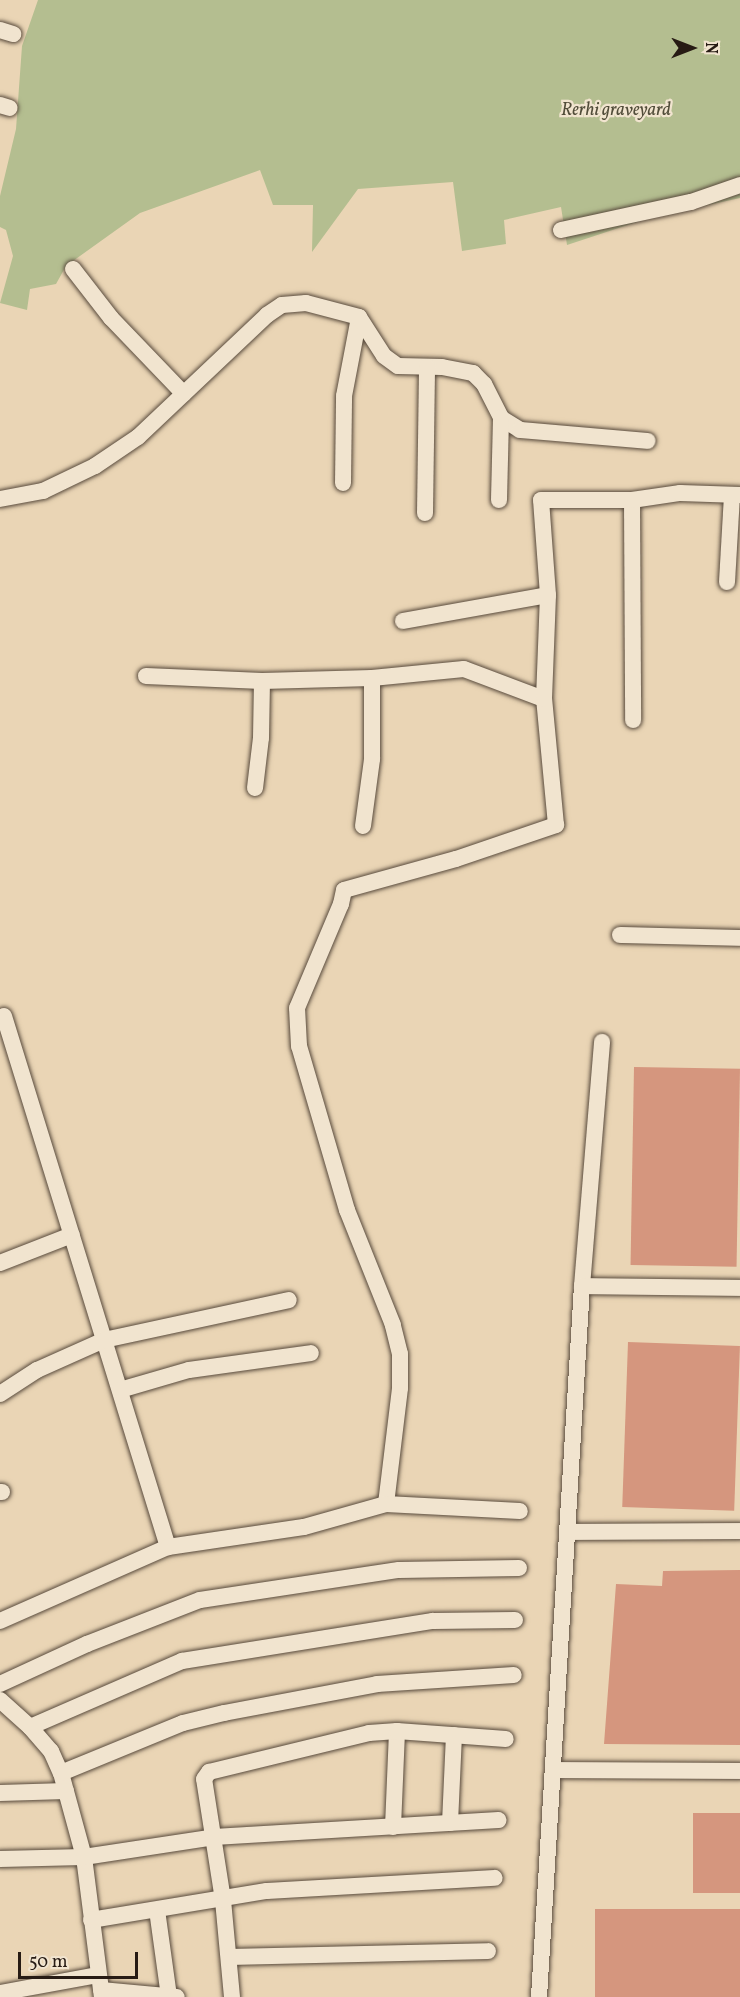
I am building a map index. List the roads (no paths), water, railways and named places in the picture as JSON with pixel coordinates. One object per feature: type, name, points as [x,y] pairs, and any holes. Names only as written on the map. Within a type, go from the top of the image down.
[{"type":"street","points":[[561,230],[691,202],[740,185]]},
{"type":"street","points":[[73,269],[111,318],[184,394]]},
{"type":"street","points":[[0,499],[43,491],[95,466],[138,437],[267,315],[282,305],[306,303],[359,316],[384,356],[398,366],[473,373],[484,384],[501,418],[499,500]]},
{"type":"street","points":[[343,483],[344,396],[359,316]]},
{"type":"street","points":[[425,513],[426,367]]},
{"type":"street","points":[[501,418],[520,430],[648,441]]},
{"type":"street","points":[[386,1504],[400,1388],[400,1354],[393,1325],[347,1210],[299,1046],[297,1008],[341,904],[344,890],[456,859],[556,825],[544,699],[548,595],[541,500],[632,500],[680,493],[736,495],[727,582]]},
{"type":"street","points":[[632,500],[633,720]]},
{"type":"street","points":[[403,621],[548,595]]},
{"type":"street","points":[[146,676],[262,681],[372,678],[464,669],[544,699]]},
{"type":"street","points":[[363,826],[372,759],[372,678]]},
{"type":"street","points":[[255,788],[261,738],[262,681]]},
{"type":"street","points":[[620,935],[740,938]]},
{"type":"street","points":[[4,1016],[168,1547]]},
{"type":"street","points":[[539,1997],[582,1286],[602,1042]]},
{"type":"street","points":[[0,1263],[72,1235]]},
{"type":"street","points":[[582,1286],[740,1288]]},
{"type":"street","points":[[0,1394],[37,1370],[104,1340],[289,1300]]},
{"type":"street","points":[[120,1390],[189,1370],[311,1353]]},
{"type":"street","points":[[0,1621],[168,1547],[304,1527],[386,1504],[520,1511]]},
{"type":"street","points":[[567,1532],[740,1531]]},
{"type":"street","points":[[0,1684],[87,1644],[200,1600],[399,1570],[519,1568]]},
{"type":"street","points":[[30,1727],[182,1661],[433,1621],[515,1620]]},
{"type":"street","points":[[61,1773],[183,1723],[224,1713],[377,1684],[514,1675]]},
{"type":"street","points":[[0,1700],[30,1727],[51,1751],[61,1773],[84,1857],[100,1987]]},
{"type":"street","points":[[393,1827],[398,1731]]},
{"type":"street","points":[[232,1997],[223,1900],[204,1779],[209,1772],[351,1736],[398,1731],[506,1739]]},
{"type":"street","points":[[450,1823],[454,1736]]},
{"type":"street","points":[[553,1770],[740,1771]]},
{"type":"street","points":[[0,1792],[66,1791]]},
{"type":"street","points":[[0,1859],[84,1857],[214,1837],[498,1820]]},
{"type":"street","points":[[91,1920],[267,1891],[495,1878]]},
{"type":"street","points":[[0,1994],[100,1987],[173,1997],[157,1910]]},
{"type":"street","points":[[229,1957],[488,1951]]},
{"type":"park label","name":"Rerhi graveyard","points":[[616,111]]}]
